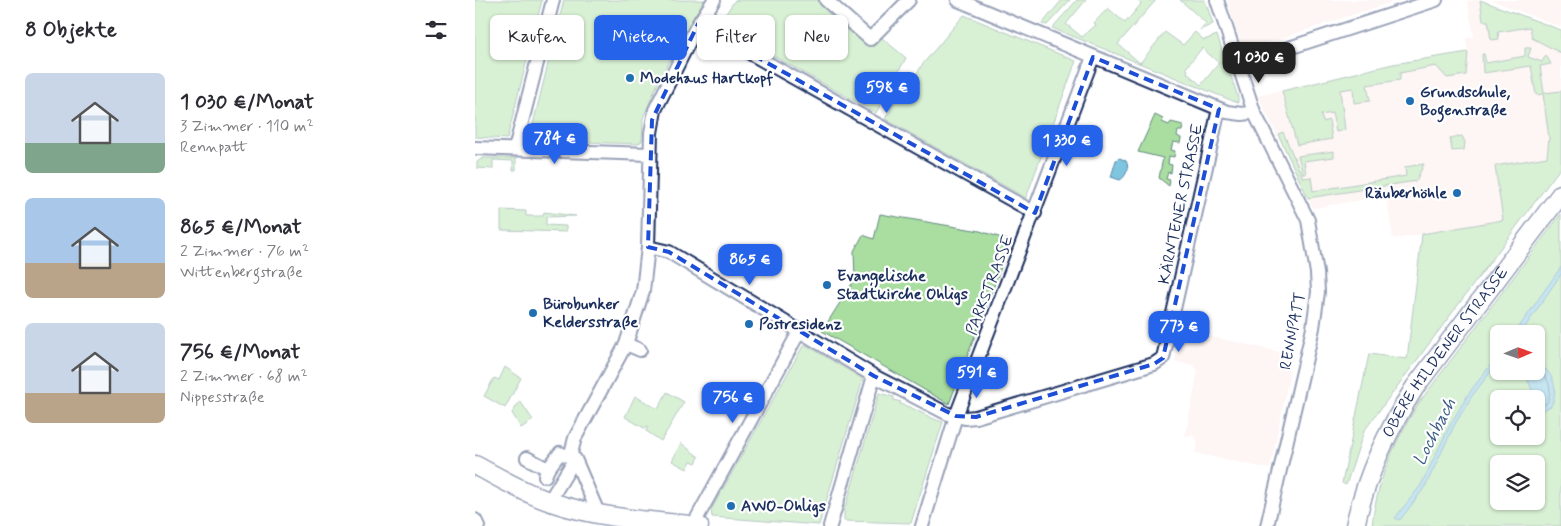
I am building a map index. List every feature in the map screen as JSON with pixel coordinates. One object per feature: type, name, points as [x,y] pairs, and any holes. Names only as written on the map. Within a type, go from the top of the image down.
[{"type":"main road","name":"OBERE HILDENER STRASSE","points":[[1355,526],[1373,463],[1394,419],[1415,388],[1561,194]]},
{"type":"main road","points":[[475,465],[507,482],[546,485],[596,514],[699,526]]},
{"type":"main road","points":[[475,475],[544,511],[587,523],[612,526]]},
{"type":"street","points":[[515,149],[553,0]]},
{"type":"street","points":[[704,15],[714,0]]},
{"type":"street","points":[[826,0],[870,39],[909,0]]},
{"type":"street","points":[[958,0],[1219,108],[1235,114],[1254,112]]},
{"type":"street","name":"RENNPATT","points":[[1217,0],[1254,112],[1308,220],[1315,251],[1318,289],[1313,328],[1267,526]]},
{"type":"street","points":[[1237,65],[1436,0]]},
{"type":"street","points":[[546,485],[568,458],[575,438],[626,344],[643,291],[648,247],[649,154],[652,120],[657,105],[697,26]]},
{"type":"street","name":"PARKSTRASSE","points":[[922,526],[956,416],[1093,57]]},
{"type":"street","points":[[762,60],[1035,213]]},
{"type":"street","name":"KÄRNTENER STRASSE","points":[[956,416],[976,417],[1154,364],[1163,358],[1219,108]]},
{"type":"street","points":[[475,148],[649,154]]},
{"type":"street","points":[[648,247],[669,252],[874,376],[956,416]]},
{"type":"street","points":[[694,526],[799,332]]},
{"type":"street","points":[[626,344],[640,350]]},
{"type":"street","points":[[830,526],[874,376]]},
{"type":"street","points":[[546,485],[560,453],[568,458],[596,508]]},
{"type":"street","points":[[527,458],[546,485]]},
{"type":"street","points":[[475,520],[478,526]]},
{"type":"highlighted area","points":[[698,24],[1035,213],[1093,57],[1219,109],[1163,358],[1154,364],[976,417],[956,416],[874,376],[669,252],[648,247],[652,120]]},
{"type":"shaded area","points":[[1227,0],[1398,0],[1243,51]]},
{"type":"shaded area","name":"Grundschule, Bogenstraße","points":[[1480,0],[1483,21],[1488,20],[1498,32],[1530,27],[1532,38],[1561,53],[1561,116],[1549,138],[1547,157],[1495,166],[1504,220],[1393,239],[1386,196],[1313,208],[1258,96],[1393,64],[1468,52],[1466,38],[1474,37],[1467,1]]},
{"type":"shaded area","points":[[1491,0],[1561,0],[1561,27],[1504,5]]},
{"type":"shaded area","points":[[1183,323],[1206,327],[1204,335],[1289,354],[1287,364],[1290,372],[1270,469],[1195,453],[1198,442],[1193,435],[1185,436],[1198,371],[1193,365],[1175,362]]},
{"type":"green space","points":[[475,0],[542,0],[538,15],[490,15],[490,60],[527,60],[507,139],[475,137]]},
{"type":"green space","points":[[564,0],[704,0],[687,30],[687,15],[594,15],[594,60],[670,60],[643,118],[642,141],[638,144],[532,140],[530,136],[549,60],[584,60],[584,15],[560,15]]},
{"type":"green space","points":[[735,0],[819,0],[836,15],[785,15],[785,60],[848,60],[848,25],[873,47],[882,38],[906,58],[876,113],[775,57],[775,15],[725,15]]},
{"type":"green space","points":[[1062,0],[1070,0],[1047,25],[1042,24]]},
{"type":"green space","points":[[1077,0],[1086,0],[1066,24],[1082,37],[1096,25],[1094,23],[1108,8],[1125,23],[1141,4],[1137,0],[1156,0],[1118,44],[1140,63],[1165,32],[1183,45],[1195,32],[1204,40],[1217,35],[1238,97],[1238,103],[1052,28]],"holes":[[[1202,48],[1219,63],[1201,85],[1187,73],[1188,70],[1186,68]]]},
{"type":"green space","points":[[1180,0],[1205,0],[1213,24],[1200,30],[1206,23]]},
{"type":"green space","points":[[1480,0],[1561,30],[1561,53],[1532,38],[1530,27],[1498,32],[1499,39],[1491,40],[1488,21],[1483,21]]},
{"type":"green space","points":[[964,15],[1076,61],[1026,198],[885,119],[903,85],[908,88],[922,65]]},
{"type":"green space","points":[[1525,48],[1531,48],[1528,57],[1542,62],[1546,55],[1551,64],[1540,66],[1544,93],[1561,91],[1561,167],[1364,431],[1346,485],[1342,483],[1369,354],[1407,359],[1422,234],[1503,220],[1495,166],[1547,157],[1549,138],[1543,94],[1536,95],[1531,66],[1483,73],[1482,54],[1484,54],[1486,63],[1525,56]]},
{"type":"green space","points":[[1468,52],[1466,75],[1447,78],[1436,66],[1400,73],[1400,80],[1367,85],[1370,101],[1354,103],[1353,88],[1340,90],[1345,130],[1336,132],[1332,113],[1321,115],[1323,122],[1329,120],[1332,139],[1297,145],[1282,91],[1393,64]]},
{"type":"green space","points":[[1155,115],[1163,119],[1162,122],[1169,125],[1171,122],[1183,125],[1182,131],[1178,131],[1177,136],[1181,138],[1180,143],[1173,142],[1171,150],[1175,151],[1174,157],[1169,156],[1168,164],[1172,165],[1171,173],[1168,172],[1166,179],[1170,180],[1169,186],[1159,178],[1163,158],[1138,152]]},
{"type":"green space","points":[[1283,132],[1303,178],[1311,177],[1313,191],[1406,176],[1405,167],[1424,164],[1416,181],[1308,198],[1278,134]]},
{"type":"green space","points":[[1462,136],[1465,142],[1464,150],[1452,151],[1450,138]]},
{"type":"green space","points":[[1334,151],[1334,157],[1304,161],[1306,174],[1303,174],[1298,156]]},
{"type":"green space","points":[[483,158],[516,158],[516,170],[513,170],[513,161],[493,160],[493,169],[477,168],[477,162]]},
{"type":"green space","points":[[501,210],[526,211],[526,216],[543,216],[544,212],[576,216],[546,217],[546,225],[566,226],[566,232],[501,230]]},
{"type":"green space","points":[[880,214],[980,231],[1011,241],[949,404],[822,331],[855,279],[854,251],[863,235],[874,239]]},
{"type":"green space","points":[[1561,214],[1561,526],[1372,526],[1382,477],[1401,433],[1418,404]]},
{"type":"green space","points":[[806,345],[863,379],[819,525],[712,517],[711,510],[803,346]]},
{"type":"green space","points":[[505,367],[521,378],[505,408],[484,396],[494,378],[499,380]]},
{"type":"green space","points":[[667,392],[684,402],[661,441],[646,431],[648,426],[644,428],[625,417],[635,396],[658,409]]},
{"type":"green space","points":[[879,393],[894,397],[894,400],[901,402],[900,404],[943,422],[911,523],[844,521],[844,507],[846,506]]},
{"type":"green space","points":[[520,401],[533,420],[521,428],[512,413]]},
{"type":"green space","points":[[681,443],[699,457],[696,463],[691,461],[687,469],[672,461]]},
{"type":"water","points":[[1120,158],[1126,161],[1128,166],[1126,174],[1120,180],[1111,177],[1116,160]]},
{"type":"water","points":[[1561,267],[1561,274],[1526,325],[1520,325]]},
{"type":"water","points":[[1490,366],[1490,373],[1472,396],[1455,424],[1425,487],[1400,520],[1395,518],[1421,485],[1451,423],[1469,393]]},
{"type":"water","points":[[1545,369],[1551,376],[1555,387],[1551,406],[1545,409],[1545,390],[1532,390],[1528,380],[1545,380]]},
{"type":"place","name":"Modehaus Hartkopf","points":[[630,78]]},
{"type":"place","name":"Grundschule, Bogenstraße","points":[[1410,101]]},
{"type":"place","name":"Räuberhöhle","points":[[1457,193]]},
{"type":"place","name":"Evangelische Stadtkirche Ohligs","points":[[827,285]]},
{"type":"place","name":"Bürobunker Keldersstraße","points":[[533,313]]},
{"type":"place","name":"Postresidenz","points":[[749,324]]},
{"type":"place","name":"AWO-Ohligs","points":[[731,506]]},
{"type":"water label","name":"Lochbach","points":[[1435,432]]}]
